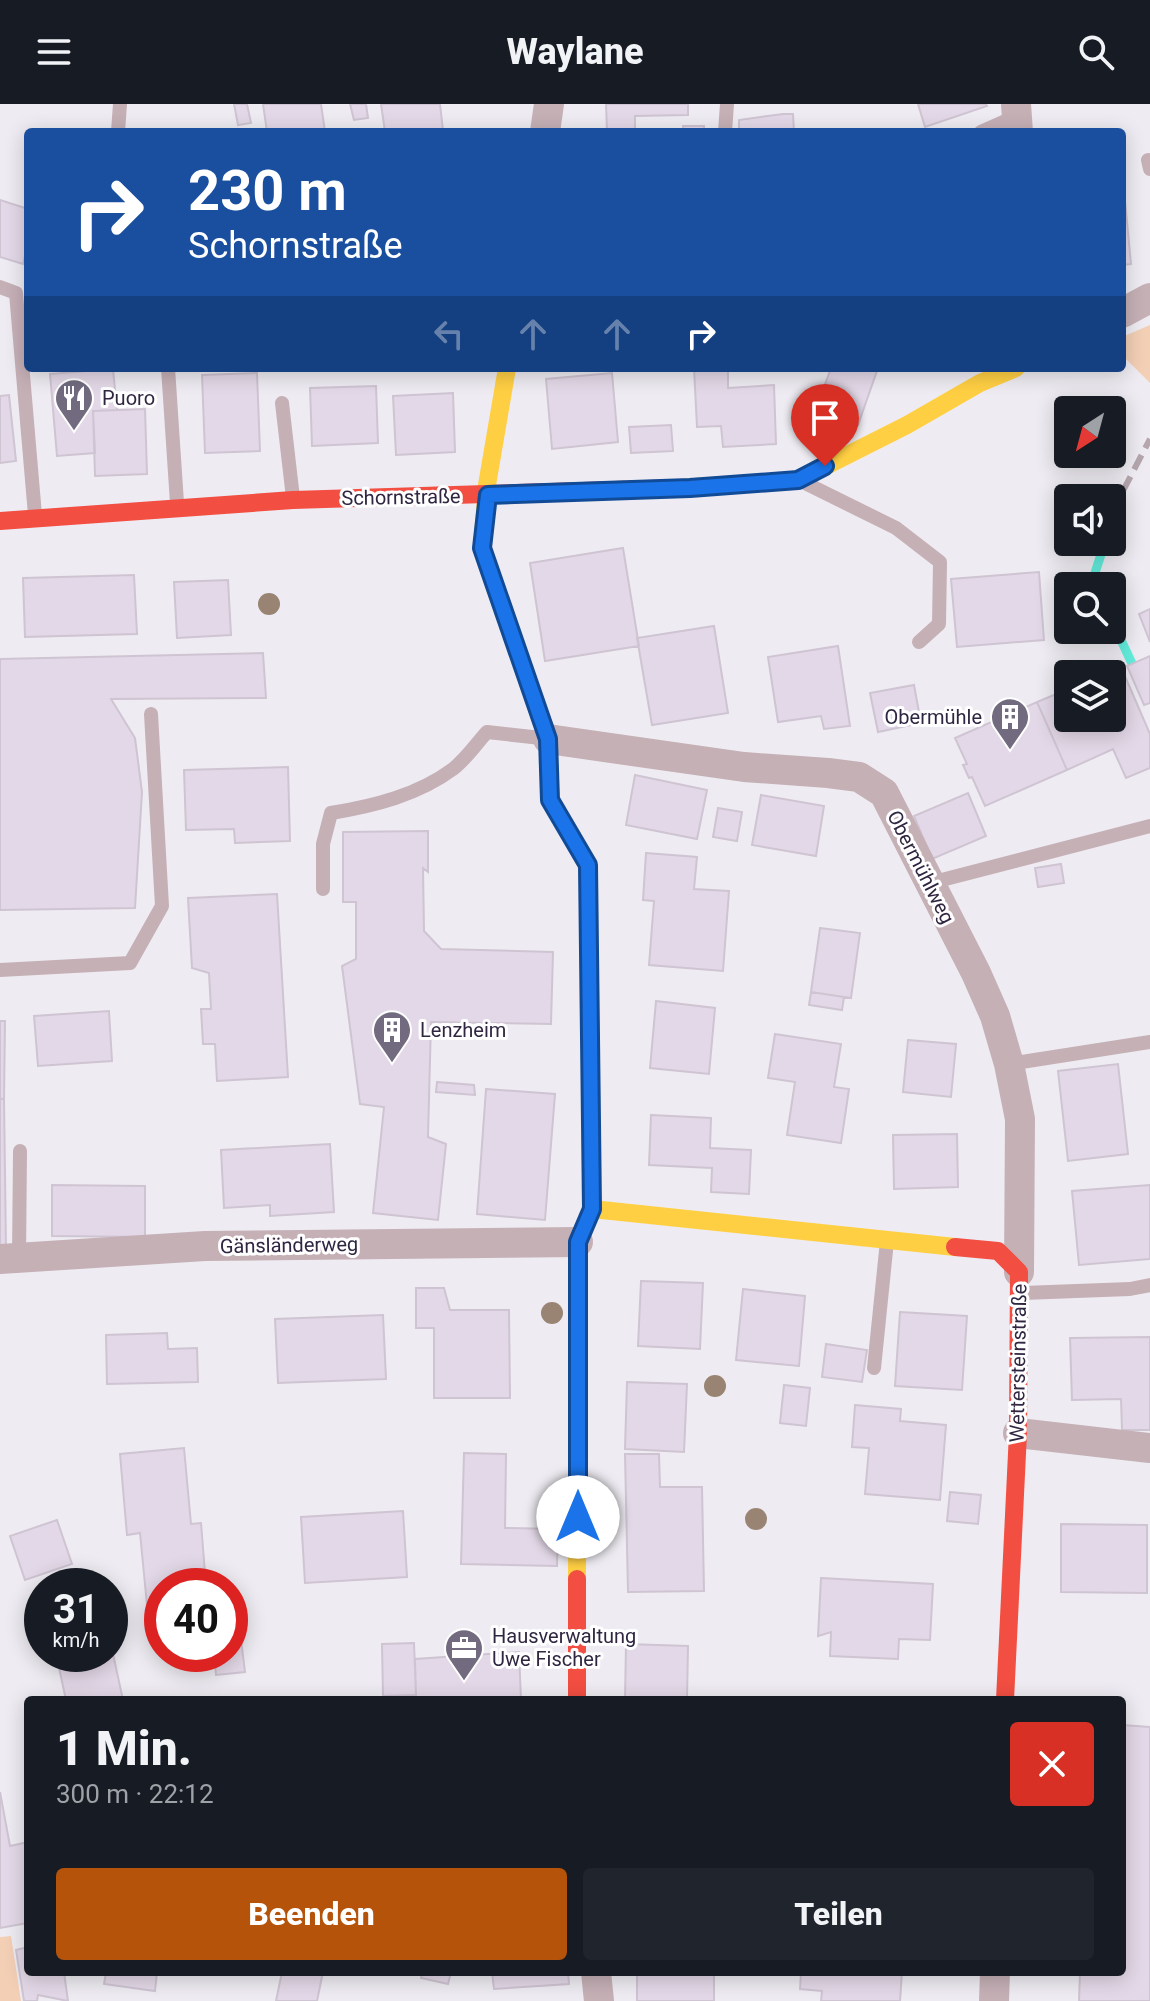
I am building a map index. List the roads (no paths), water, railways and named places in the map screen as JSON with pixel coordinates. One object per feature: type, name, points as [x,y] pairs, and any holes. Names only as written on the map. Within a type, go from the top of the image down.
[{"type":"street","points":[[546,128],[549,104]]},
{"type":"street","points":[[1126,311],[1150,298]]},
{"type":"street","points":[[506,372],[482,548],[548,739],[550,800],[588,865],[592,1209],[578,1242],[577,1696]]},
{"type":"street","name":"Schornstraße","points":[[0,521],[293,500],[690,488],[798,480],[1006,372]]},
{"type":"street","name":"Obermühlweg","points":[[548,739],[744,767],[859,777],[884,793],[982,987],[995,1016],[1009,1064],[1020,1119],[1020,1283]]},
{"type":"street","name":"Wettersteinstraße","points":[[592,1209],[998,1251],[1020,1283],[1018,1433],[1005,1696]]},
{"type":"street","name":"Gänsländerweg","points":[[10,1259],[205,1246],[578,1242]]},
{"type":"street","points":[[1018,1433],[1150,1448]]},
{"type":"street","points":[[596,1976],[599,2001]]},
{"type":"street","points":[[994,2001],[995,1976]]},
{"type":"lane","points":[[118,128],[120,104]]},
{"type":"lane","points":[[725,128],[727,104]]},
{"type":"lane","points":[[991,128],[1017,117]]},
{"type":"lane","points":[[0,287],[16,293],[35,519]]},
{"type":"lane","points":[[168,372],[177,507]]},
{"type":"lane","points":[[282,403],[293,500]]},
{"type":"lane","points":[[798,480],[896,528],[940,562],[939,624],[919,642]]},
{"type":"lane","points":[[0,970],[130,963],[162,906],[151,714]]},
{"type":"lane","points":[[323,889],[323,844],[331,813],[359,809],[411,793],[454,768],[487,732],[548,739]]},
{"type":"lane","points":[[929,883],[1150,826]]},
{"type":"lane","points":[[1009,1064],[1150,1042]]},
{"type":"lane","points":[[10,1259],[20,1151]]},
{"type":"lane","points":[[874,1368],[887,1240]]},
{"type":"lane","points":[[1020,1283],[1130,1289],[1150,1285]]},
{"type":"waterway","points":[[1095,572],[1100,556]]},
{"type":"waterway","points":[[1123,644],[1136,672]]},
{"type":"railway","points":[[1126,485],[1150,439]]},
{"type":"place","name":"Puoro","points":[[74,432]]},
{"type":"place","name":"Obermühle","points":[[1010,751]]},
{"type":"place","name":"Lenzheim","points":[[392,1064]]},
{"type":"place","name":"Hausverwaltung Uwe Fischer","points":[[464,1682]]}]
